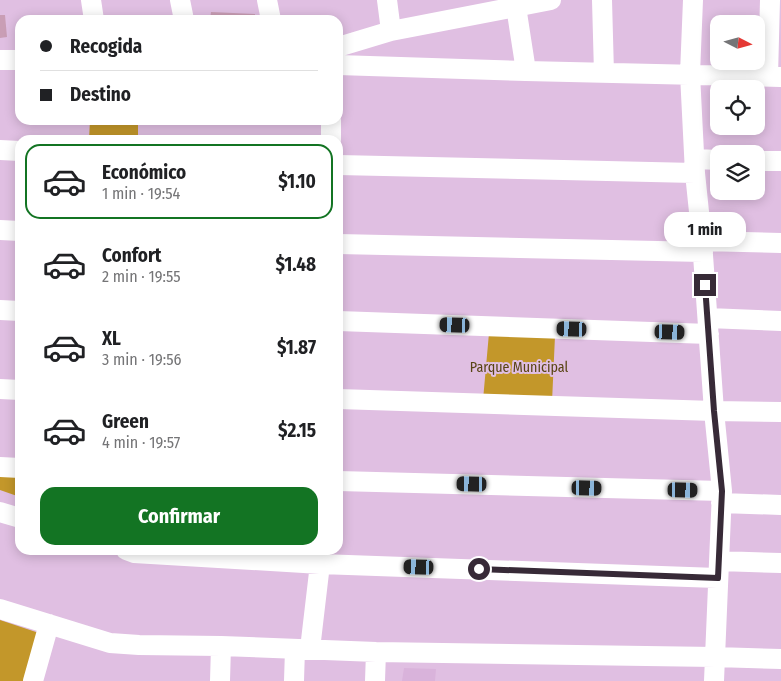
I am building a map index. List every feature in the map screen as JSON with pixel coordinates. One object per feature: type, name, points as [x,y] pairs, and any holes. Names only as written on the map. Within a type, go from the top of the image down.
[{"type":"street","points":[[91,0],[93,15]]},
{"type":"street","points":[[180,0],[183,15]]},
{"type":"street","points":[[267,0],[270,15]]},
{"type":"street","points":[[387,0],[391,31]]},
{"type":"street","points":[[343,45],[391,31],[515,3],[551,0]]},
{"type":"street","points":[[602,0],[604,73]]},
{"type":"street","points":[[693,0],[690,74],[695,166],[722,497],[714,681]]},
{"type":"street","points":[[343,65],[775,77],[770,0]]},
{"type":"street","points":[[515,3],[526,71]]},
{"type":"street","points":[[0,60],[15,60]]},
{"type":"street","points":[[0,150],[15,151]]},
{"type":"street","points":[[765,161],[781,161]]},
{"type":"street","points":[[343,165],[695,166],[710,162]]},
{"type":"street","points":[[0,230],[15,231]]},
{"type":"street","points":[[343,244],[703,247],[781,243]]},
{"type":"street","points":[[0,310],[15,311]]},
{"type":"street","points":[[343,321],[708,326],[781,320]]},
{"type":"street","points":[[0,389],[15,390]]},
{"type":"street","points":[[343,399],[781,412]]},
{"type":"street","points":[[0,467],[15,468]]},
{"type":"street","points":[[343,481],[722,497],[781,505]]},
{"type":"street","points":[[0,512],[15,516]]},
{"type":"street","points":[[246,555],[718,569],[781,563]]},
{"type":"street","points":[[294,681],[303,649],[320,557]]},
{"type":"street","points":[[0,609],[110,643],[139,645],[376,652],[781,659]]},
{"type":"street","points":[[33,681],[49,624]]},
{"type":"street","points":[[220,681],[221,646]]},
{"type":"street","points":[[375,681],[376,652]]},
{"type":"shaded area","points":[[404,668],[436,669],[435,681],[402,681]]},
{"type":"green space","points":[[90,125],[138,125],[138,135],[89,135]]},
{"type":"green space","name":"Parque Municipal","points":[[489,333],[555,336],[552,402],[483,400]]},
{"type":"green space","points":[[0,474],[15,475],[15,495],[0,490]]},
{"type":"green space","points":[[0,620],[39,633],[25,681],[0,681]]},
{"type":"building","points":[[211,12],[255,14],[255,15],[211,15]]},
{"type":"building","points":[[0,15],[5,15],[7,37],[0,38]]},
{"type":"route","points":[[479,569],[718,578],[722,491],[705,285]]}]
